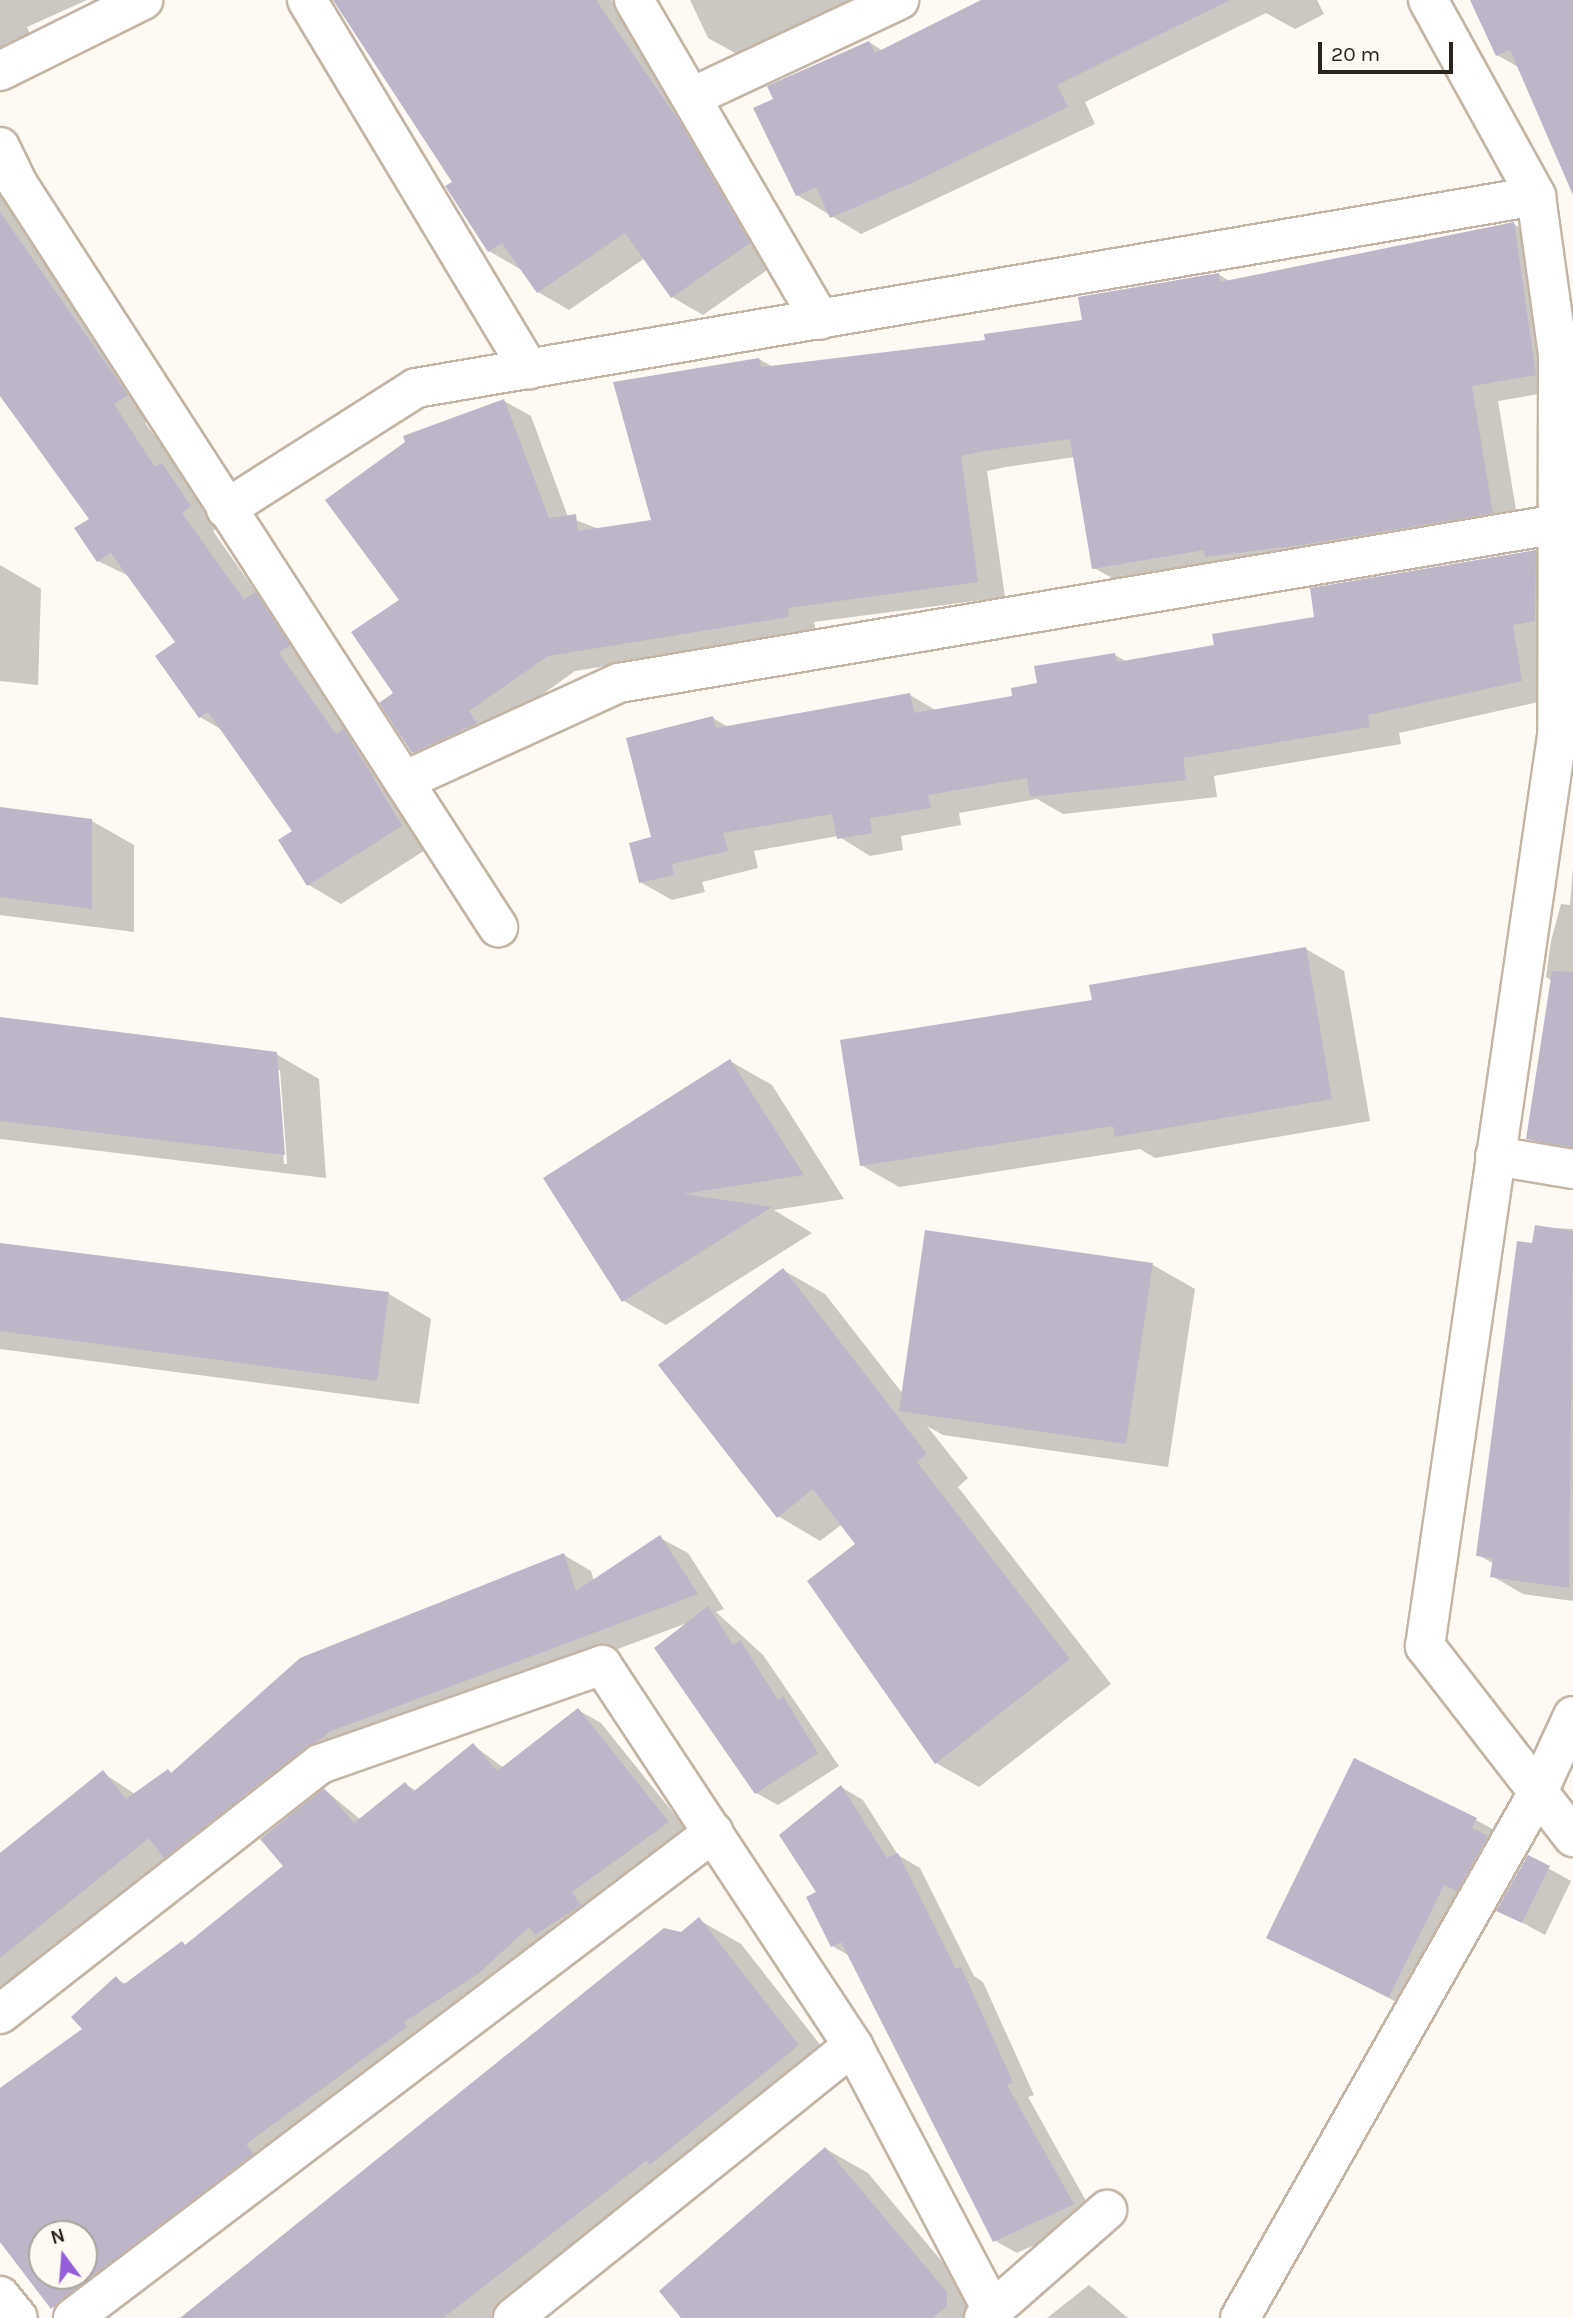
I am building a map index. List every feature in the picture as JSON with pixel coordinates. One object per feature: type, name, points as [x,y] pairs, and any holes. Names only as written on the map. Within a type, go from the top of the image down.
[{"type":"street","points":[[0,71],[143,0]]},
{"type":"street","points":[[307,0],[528,369]]},
{"type":"street","points":[[634,0],[820,320]]},
{"type":"street","points":[[692,97],[899,0]]},
{"type":"street","points":[[1428,0],[1536,196],[1558,354],[1558,524],[1557,736],[1425,1646],[1536,1796],[1573,1837]]},
{"type":"street","points":[[0,147],[226,509],[406,780],[499,927]]},
{"type":"street","points":[[226,509],[415,388],[1536,196]]},
{"type":"street","points":[[406,780],[619,683],[1558,524]]},
{"type":"street","points":[[1495,1156],[1573,1169]]},
{"type":"street","points":[[0,2014],[320,1765],[602,1665],[853,2046],[989,2314],[1107,2210]]},
{"type":"street","points":[[1240,2318],[1536,1796],[1573,1716]]},
{"type":"street","points":[[73,2318],[714,1832]]},
{"type":"street","points":[[513,2318],[853,2046]]},
{"type":"street","points":[[0,2297],[18,2318]]},
{"type":"building","points":[[333,0],[596,0],[681,124],[750,243],[671,298],[625,233],[537,293],[502,243],[488,252],[445,186],[452,182]]},
{"type":"building","points":[[981,0],[1230,0],[1057,85],[1068,107],[914,182],[830,218],[816,187],[796,196],[753,108],[773,99],[767,86],[869,41],[875,53]]},
{"type":"building","points":[[1470,0],[1573,0],[1573,195],[1510,50],[1496,56]]},
{"type":"building","points":[[0,212],[128,395],[114,404],[155,467],[162,463],[191,506],[182,513],[244,600],[255,592],[290,645],[279,653],[336,734],[344,729],[402,826],[307,886],[278,840],[292,831],[208,712],[199,718],[155,656],[175,642],[111,553],[97,562],[74,528],[89,519],[0,396]]},
{"type":"building","points":[[1514,222],[1536,375],[1472,386],[1493,513],[1300,545],[1205,557],[1204,550],[1092,569],[1070,439],[978,452],[961,456],[978,582],[788,608],[789,617],[548,656],[469,711],[477,723],[412,753],[379,703],[393,693],[351,632],[399,600],[325,500],[405,442],[403,436],[504,399],[549,518],[576,514],[578,531],[651,520],[613,382],[759,358],[761,367],[985,340],[984,334],[1082,320],[1078,297],[1219,273],[1220,282]]},
{"type":"building","points":[[1536,550],[1535,621],[1513,625],[1522,681],[1368,715],[1370,727],[1183,758],[1186,780],[1030,797],[1027,778],[928,795],[931,808],[870,818],[872,833],[837,839],[832,814],[723,833],[728,851],[672,864],[674,875],[639,883],[629,843],[651,837],[626,738],[713,716],[716,728],[910,693],[914,713],[1012,696],[1011,688],[1037,683],[1034,666],[1115,653],[1117,662],[1214,645],[1212,634],[1314,617],[1310,588]]},
{"type":"building","points":[[0,807],[92,819],[92,909],[0,897]]},
{"type":"building","points":[[1306,947],[1332,1099],[1115,1137],[1113,1126],[860,1166],[840,1040],[1092,1000],[1089,985]]},
{"type":"building","points":[[1552,971],[1573,972],[1573,1147],[1526,1139]]},
{"type":"building","points":[[0,1017],[277,1052],[285,1155],[0,1121]]},
{"type":"building","points":[[730,1059],[804,1175],[683,1194],[772,1207],[622,1302],[543,1178]]},
{"type":"building","points":[[1535,1225],[1573,1231],[1569,1588],[1490,1577],[1493,1558],[1476,1556],[1517,1241],[1532,1243]]},
{"type":"building","points":[[925,1230],[1153,1263],[1126,1444],[899,1411]]},
{"type":"building","points":[[0,1243],[389,1292],[377,1381],[0,1331]]},
{"type":"building","points":[[783,1268],[927,1454],[917,1462],[1070,1659],[935,1764],[807,1581],[855,1544],[813,1489],[777,1518],[658,1365]]},
{"type":"building","points":[[660,1535],[698,1594],[331,1731],[164,1858],[149,1838],[0,1958],[0,1853],[103,1770],[126,1799],[168,1769],[171,1773],[300,1658],[564,1553],[576,1591]]},
{"type":"building","points":[[708,1606],[733,1645],[740,1640],[778,1700],[783,1696],[818,1753],[755,1794],[654,1648]]},
{"type":"building","points":[[578,1708],[669,1822],[572,1892],[581,1905],[535,1935],[529,1927],[478,1974],[404,2022],[407,2027],[246,2144],[254,2154],[98,2273],[98,2220],[28,2220],[28,2279],[0,2242],[0,2088],[82,2029],[71,2017],[116,1976],[123,1985],[182,1941],[185,1945],[283,1866],[260,1839],[324,1788],[354,1823],[405,1782],[413,1792],[473,1743],[497,1771]]},
{"type":"building","points":[[1354,1758],[1477,1818],[1472,1828],[1488,1836],[1457,1891],[1444,1885],[1389,1997],[1266,1938]]},
{"type":"building","points":[[841,1785],[887,1858],[898,1853],[956,1969],[961,1967],[1013,2082],[1007,2085],[1074,2204],[993,2242],[841,1942],[831,1947],[806,1897],[816,1892],[779,1835]]},
{"type":"building","points":[[1528,1855],[1550,1866],[1522,1923],[1496,1911]]},
{"type":"building","points":[[699,1917],[799,2045],[650,2165],[646,2161],[443,2318],[180,2318],[664,1928],[681,1932]]},
{"type":"building","points":[[825,2147],[947,2292],[947,2306],[932,2318],[681,2318],[659,2291]]},
{"type":"building","points":[[37,2290],[76,2290],[51,2309]]}]
